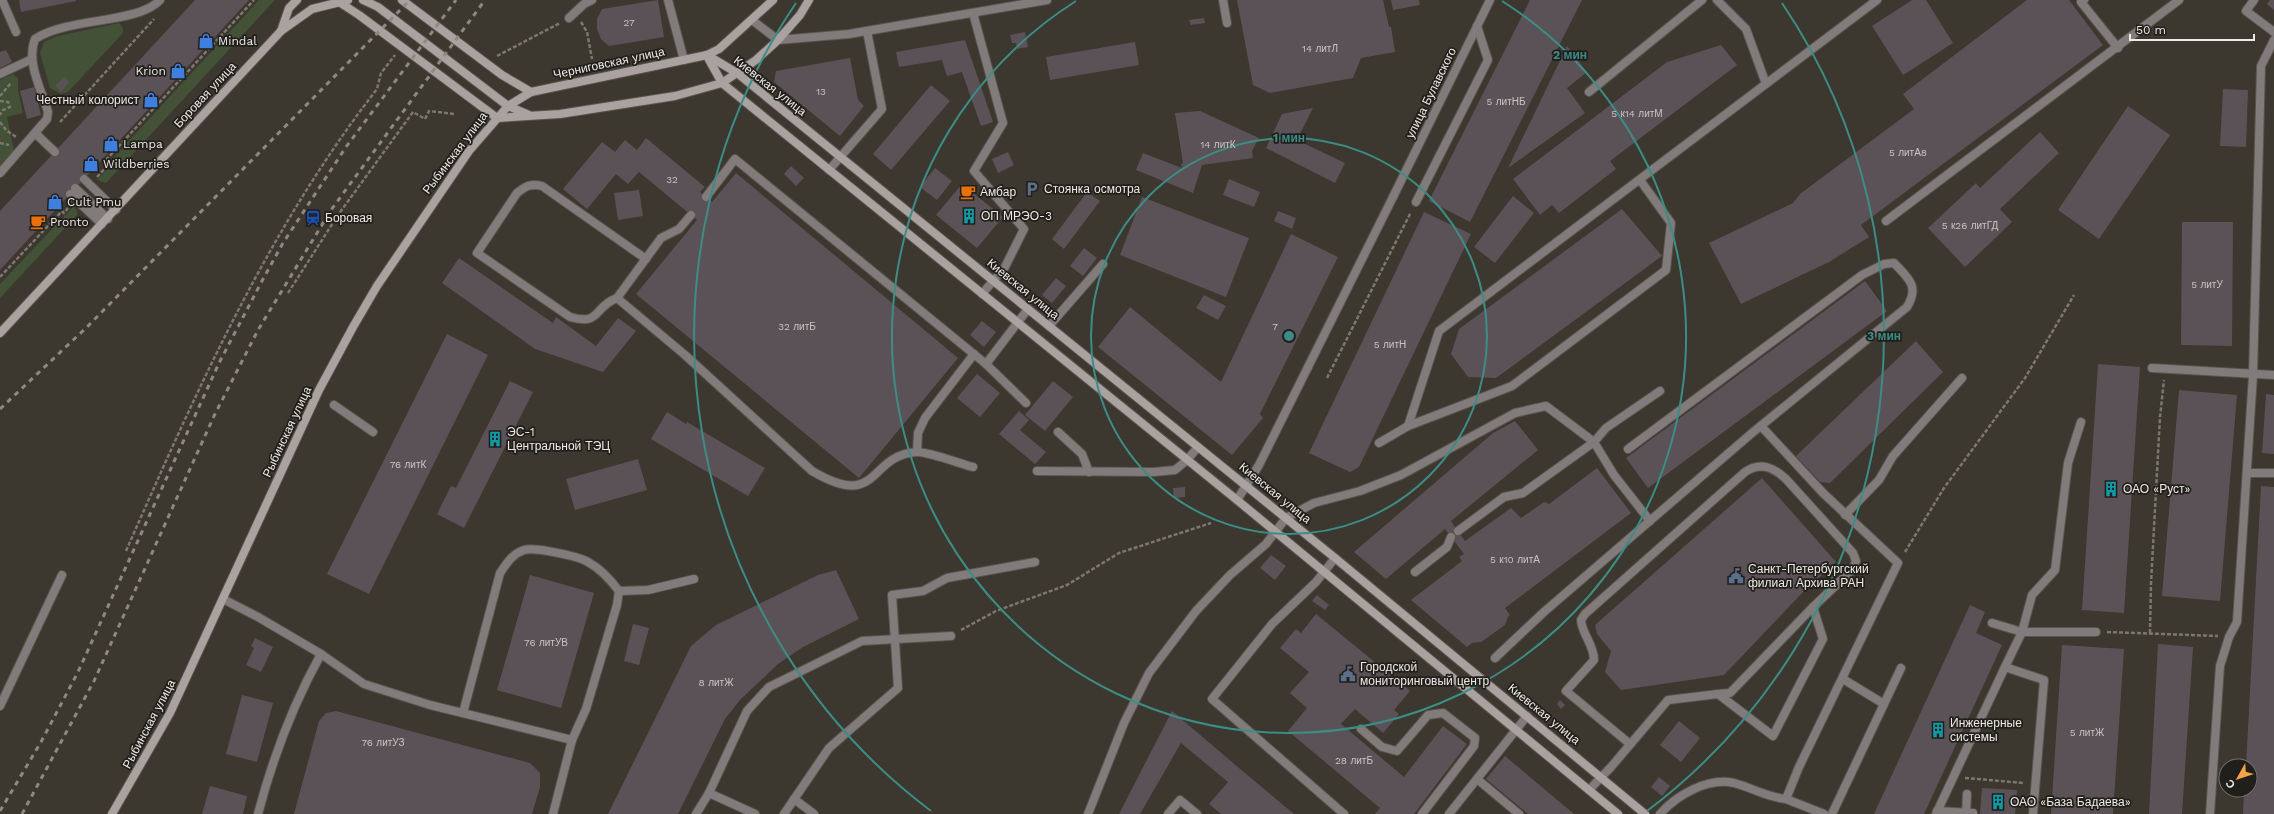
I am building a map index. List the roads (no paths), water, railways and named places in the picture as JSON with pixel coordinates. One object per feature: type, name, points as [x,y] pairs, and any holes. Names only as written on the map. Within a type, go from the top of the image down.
[{"type":"street","points":[[2,0],[16,32]]},
{"type":"street","points":[[0,173],[36,134],[47,119],[48,112],[32,59],[32,49],[35,39],[56,29],[146,11],[160,0]]},
{"type":"street","name":"Боровая улица","points":[[281,31],[289,8],[297,0]]},
{"type":"street","name":"Боровая улица","points":[[0,333],[105,222],[281,31],[312,9],[334,2],[348,0]]},
{"type":"street","points":[[362,0],[378,7],[508,106],[532,116]]},
{"type":"street","points":[[402,0],[502,75],[531,92]]},
{"type":"street","points":[[572,15],[584,4],[592,0]]},
{"type":"street","points":[[668,0],[684,60]]},
{"type":"street","name":"Черниговская улица","points":[[531,92],[707,55],[719,49],[772,0]]},
{"type":"street","points":[[334,2],[423,62],[497,118],[560,114],[675,96],[722,83],[737,73],[778,40],[800,15],[809,0]]},
{"type":"street","points":[[752,20],[778,40],[868,31],[973,13],[1017,3],[1047,0]]},
{"type":"street","points":[[1223,0],[1227,23]]},
{"type":"street","name":"улица Булавского","points":[[1247,486],[1393,198],[1490,0]]},
{"type":"street","points":[[1589,92],[1702,0]]},
{"type":"street","points":[[1718,0],[1746,29],[1766,84]]},
{"type":"street","points":[[1408,426],[1439,331],[1877,0]]},
{"type":"street","points":[[2084,0],[2081,2],[2118,48]]},
{"type":"street","points":[[1886,222],[2118,48],[2179,0]]},
{"type":"street","points":[[2254,0],[2246,11],[2274,32]]},
{"type":"street","points":[[973,13],[1003,123],[974,171],[1024,229],[1005,267],[982,294]]},
{"type":"street","points":[[1416,202],[1488,60],[1477,26]]},
{"type":"street","points":[[829,170],[882,109],[868,31]]},
{"type":"street","points":[[2210,814],[2220,666],[2229,637],[2237,622],[2248,473],[2253,375],[2261,66],[2274,40]]},
{"type":"street","name":"Киевская улица","points":[[707,55],[737,73],[1247,486],[1645,814]]},
{"type":"street","name":"Киевская улица","points":[[707,55],[722,83],[1237,500],[1618,814]]},
{"type":"street","points":[[0,74],[32,59]]},
{"type":"street","name":"Рыбинская улица","points":[[112,814],[170,713],[319,390],[353,327],[413,232],[469,152],[508,106],[531,92]]},
{"type":"street","points":[[36,134],[55,152]]},
{"type":"street","points":[[706,197],[735,159],[986,364],[1026,403]]},
{"type":"street","points":[[84,179],[116,210]]},
{"type":"street","points":[[1379,443],[1408,426],[1512,386],[1666,270],[1671,223],[1640,180]]},
{"type":"street","points":[[646,259],[542,186],[533,184],[525,187],[517,193],[477,253],[570,317],[583,321],[595,317],[607,302],[617,298],[646,259],[661,238],[679,229],[691,215]]},
{"type":"street","points":[[73,191],[105,222]]},
{"type":"street","points":[[1495,658],[1545,611],[1761,426],[1907,306],[1913,296],[1912,282],[1894,263],[1884,264],[1862,275],[1628,449]]},
{"type":"street","points":[[1049,326],[1103,264]]},
{"type":"street","points":[[617,298],[685,355],[812,471],[828,481],[844,486],[858,486],[871,479],[898,457],[917,452],[973,467]]},
{"type":"street","points":[[986,364],[1028,309]]},
{"type":"street","points":[[917,452],[918,433],[925,418],[974,354]]},
{"type":"street","points":[[2152,368],[2253,375],[2274,375]]},
{"type":"street","points":[[1845,515],[1879,480],[1892,456],[1962,378]]},
{"type":"street","points":[[1458,531],[1504,497],[1523,494],[1594,442],[1606,428],[1660,391]]},
{"type":"street","points":[[334,404],[373,432]]},
{"type":"street","points":[[1088,814],[1124,723],[1149,673],[1196,611],[1230,575],[1266,544],[1286,518],[1314,503],[1360,491],[1401,475],[1515,413],[1546,406],[1594,442],[1614,475],[1650,521]]},
{"type":"street","points":[[1967,794],[1968,813],[1936,813],[2022,632],[2032,595],[2055,570],[2068,463],[2081,422]]},
{"type":"street","points":[[1761,426],[1845,515],[1898,563],[1799,767],[1786,799]]},
{"type":"street","points":[[1058,432],[1082,454],[1089,472]]},
{"type":"street","points":[[1037,471],[1089,472],[1175,470],[1187,460],[1198,447]]},
{"type":"street","points":[[1589,790],[1600,776],[1611,767],[1668,700],[1730,693],[1813,607],[1853,569],[1856,561],[1853,553],[1776,470],[1767,467],[1752,468],[1585,614],[1581,620],[1584,634],[1593,647],[1594,660],[1566,691],[1630,744]]},
{"type":"street","points":[[2248,473],[2274,473]]},
{"type":"street","points":[[1237,500],[1247,486]]},
{"type":"street","points":[[1415,572],[1447,547],[1451,537]]},
{"type":"street","points":[[463,713],[500,573],[512,556],[525,550],[539,550],[587,561],[608,576],[619,591],[617,605],[586,709],[572,740],[553,814]]},
{"type":"street","points":[[1335,558],[1325,572],[1272,624],[1212,699],[1344,814]]},
{"type":"street","points":[[784,814],[829,748],[898,688],[892,595],[923,591],[947,578],[1035,562]]},
{"type":"street","points":[[0,706],[62,575]]},
{"type":"street","points":[[619,591],[648,590],[694,579]]},
{"type":"street","points":[[223,599],[258,617],[321,654],[364,684],[463,713],[572,740]]},
{"type":"street","points":[[1718,694],[1773,736],[1823,639],[1813,607]]},
{"type":"street","points":[[1992,623],[2022,632],[2096,632]]},
{"type":"street","points":[[696,814],[709,793],[747,711],[769,687],[862,641],[951,636]]},
{"type":"street","points":[[258,814],[271,765],[284,728],[300,692],[321,654]]},
{"type":"street","points":[[2005,667],[2044,680],[2033,814]]},
{"type":"street","points":[[1832,814],[1900,668]]},
{"type":"street","points":[[1843,679],[1884,704]]},
{"type":"street","points":[[1361,729],[1382,747],[1397,751],[1428,714],[1443,713],[1475,738],[1474,746],[1422,814]]},
{"type":"street","points":[[1450,814],[1527,716]]},
{"type":"street","points":[[1477,779],[1519,814]]},
{"type":"street","points":[[1660,814],[1677,799],[1690,791],[1723,781],[1769,797],[1786,799],[1824,814]]},
{"type":"street","points":[[709,793],[755,814]]},
{"type":"street","points":[[794,799],[814,814]]},
{"type":"street","points":[[1168,814],[1180,800],[1197,814]]},
{"type":"railway","points":[[0,409],[87,327],[410,0]]},
{"type":"railway","points":[[0,811],[41,742],[78,672],[219,363],[283,243],[346,147],[456,0]]},
{"type":"railway","points":[[22,814],[94,681],[214,416],[258,330],[331,210],[485,0]]},
{"type":"place","name":"Mindal","points":[[206,41]]},
{"type":"place","name":"Krion","points":[[178,71]]},
{"type":"place","name":"Честный колорист","points":[[151,100]]},
{"type":"place","name":"Lampa","points":[[111,144]]},
{"type":"place","name":"Wildberries","points":[[91,164]]},
{"type":"place","name":"Стоянка осмотра","points":[[1032,189]]},
{"type":"place","name":"Амбар","points":[[968,192]]},
{"type":"place","name":"Cult Pmu","points":[[55,202]]},
{"type":"place","name":"ОП МРЭО-3","points":[[969,216]]},
{"type":"place","name":"Боровая","points":[[313,218]]},
{"type":"place","name":"Pronto","points":[[38,222]]},
{"type":"place","name":"ЭС-1 Центральной ТЭЦ","points":[[495,439]]},
{"type":"place","name":"ОАО «Руст»","points":[[2111,489]]},
{"type":"place","name":"Санкт-Петербургский филиал Архива РАН","points":[[1736,576]]},
{"type":"place","name":"Городской мониторинговый центр","points":[[1348,674]]},
{"type":"place","name":"Инженерные системы","points":[[1938,730]]},
{"type":"place","name":"ОАО «База Бадаева»","points":[[1998,802]]}]
